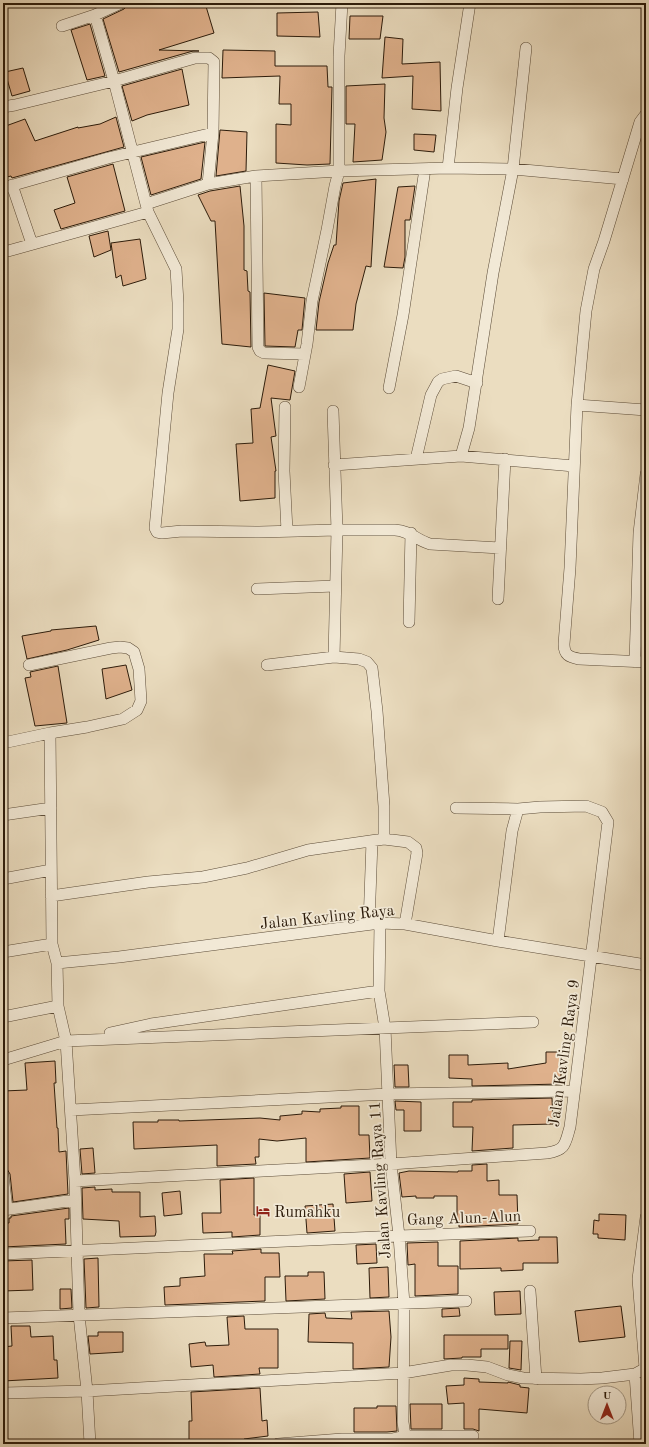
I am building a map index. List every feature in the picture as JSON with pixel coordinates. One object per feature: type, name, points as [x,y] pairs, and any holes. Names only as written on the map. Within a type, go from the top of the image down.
[{"type":"street","points":[[62,26],[95,15],[121,3]]},
{"type":"street","points":[[299,387],[312,301],[339,171],[339,56],[342,3]]},
{"type":"street","points":[[448,168],[457,88],[470,3]]},
{"type":"street","points":[[95,15],[147,208],[176,269],[178,329],[168,393],[155,528],[157,532],[403,530],[430,544],[500,548]]},
{"type":"street","points":[[461,456],[469,428],[494,273],[513,169],[526,48]]},
{"type":"street","points":[[3,107],[114,81],[195,58],[212,60],[214,62],[213,133],[208,184]]},
{"type":"street","points":[[646,114],[640,122],[594,269],[586,311],[577,405],[570,568],[564,650],[567,655],[571,657],[579,659],[641,662],[639,533],[646,474]]},
{"type":"street","points":[[32,244],[7,186],[132,152],[213,133]]},
{"type":"street","points":[[8,251],[147,208],[208,184],[256,176],[339,171],[448,168],[513,169],[623,179]]},
{"type":"street","points":[[389,388],[403,314],[425,169]]},
{"type":"street","points":[[256,176],[258,347],[264,353],[305,354]]},
{"type":"street","points":[[416,459],[431,395],[438,382],[442,379],[456,376],[477,383]]},
{"type":"street","points":[[577,405],[646,410]]},
{"type":"street","points":[[285,407],[284,471],[287,531]]},
{"type":"street","points":[[333,411],[337,530],[334,657]]},
{"type":"street","points":[[334,465],[461,456],[574,466]]},
{"type":"street","points":[[498,599],[505,460]]},
{"type":"street","points":[[409,622],[411,533]]},
{"type":"street","points":[[257,589],[335,586]]},
{"type":"street","points":[[3,743],[122,719],[137,710],[141,701],[139,669],[134,652],[128,648],[120,647],[29,665]]},
{"type":"street","points":[[267,665],[334,657],[359,659],[367,662],[372,668],[377,711],[384,806],[384,839]]},
{"type":"street","points":[[50,733],[52,944],[57,963],[58,1006],[66,1041],[75,1182],[79,1315],[87,1391],[90,1444]]},
{"type":"street","name":"Jalan Kavling Raya 9","points":[[391,1164],[547,1153],[560,1150],[565,1142],[570,1127],[608,822],[602,812],[586,806],[518,809],[456,808]]},
{"type":"street","points":[[3,815],[51,808]]},
{"type":"street","points":[[498,941],[512,831],[518,809]]},
{"type":"street","points":[[51,896],[148,882],[203,877],[246,868],[308,850],[384,839],[408,842],[416,848],[416,860],[405,924]]},
{"type":"street","name":"Jalan Kavling Raya 11","points":[[372,840],[374,924],[379,991],[384,1028],[391,1164],[399,1236],[404,1304],[403,1373],[405,1436]]},
{"type":"street","points":[[3,879],[51,870]]},
{"type":"street","name":"Jalan Kavling Raya","points":[[57,963],[119,957],[374,924],[405,924],[592,957],[646,964]]},
{"type":"street","points":[[3,952],[52,944]]},
{"type":"street","points":[[94,1039],[104,1034],[151,1024],[379,991]]},
{"type":"street","points":[[3,1017],[58,1006]]},
{"type":"street","points":[[3,1060],[66,1041],[533,1022]]},
{"type":"street","points":[[151,1024],[152,1037]]},
{"type":"street","points":[[71,1110],[388,1094],[574,1091]]},
{"type":"street","points":[[75,1182],[391,1164]]},
{"type":"street","points":[[3,1175],[5,1210],[75,1200]]},
{"type":"street","points":[[640,1444],[642,1370],[638,1279],[639,1261],[646,1217]]},
{"type":"street","name":"Gang Alun-Alun","points":[[3,1254],[530,1231]]},
{"type":"street","points":[[530,1291],[536,1379]]},
{"type":"street","points":[[3,1318],[466,1301]]},
{"type":"street","points":[[3,1393],[87,1391],[403,1373],[451,1365],[467,1365],[487,1368],[508,1375],[536,1379],[602,1378],[642,1370]]},
{"type":"street","points":[[278,1444],[392,1439],[405,1436],[473,1436]]},
{"type":"building","points":[[142,3],[205,3],[214,33],[159,50],[199,51],[193,51],[119,72],[103,19],[124,9],[127,6],[129,7]]},
{"type":"building","points":[[318,12],[320,37],[277,36],[277,13]]},
{"type":"building","points":[[350,16],[383,16],[380,39],[349,39]]},
{"type":"building","points":[[90,24],[105,76],[87,80],[71,30]]},
{"type":"building","points":[[385,37],[403,39],[402,64],[440,62],[441,111],[412,109],[413,76],[382,78]]},
{"type":"building","points":[[223,50],[275,51],[275,66],[327,66],[328,87],[332,87],[330,164],[307,165],[276,163],[276,124],[291,125],[291,104],[279,104],[280,76],[222,78]]},
{"type":"building","points":[[23,68],[30,91],[12,96],[5,72]]},
{"type":"building","points":[[182,69],[189,105],[147,115],[132,121],[122,86]]},
{"type":"building","points":[[385,84],[384,118],[386,132],[382,160],[353,162],[355,124],[346,124],[346,86]]},
{"type":"building","points":[[116,117],[124,147],[12,178],[11,176],[3,178],[3,127],[25,119],[35,141],[78,127],[100,124]]},
{"type":"building","points":[[220,130],[247,132],[246,171],[216,176]]},
{"type":"building","points":[[414,134],[436,135],[434,152],[414,150]]},
{"type":"building","points":[[205,142],[201,179],[151,195],[141,157]]},
{"type":"building","points":[[113,164],[125,211],[61,229],[54,210],[75,203],[67,177]]},
{"type":"building","points":[[376,179],[371,267],[366,266],[356,304],[353,330],[316,330],[319,302],[328,263],[334,245],[336,245],[339,201],[343,183]]},
{"type":"building","points":[[240,186],[244,226],[244,270],[247,271],[248,291],[250,292],[251,347],[222,344],[215,221],[211,221],[198,195],[210,191]]},
{"type":"building","points":[[415,186],[410,220],[405,220],[405,257],[403,268],[384,267],[398,187]]},
{"type":"building","points":[[108,231],[111,250],[94,257],[89,236]]},
{"type":"building","points":[[140,239],[146,279],[123,286],[121,275],[116,278],[111,243]]},
{"type":"building","points":[[264,293],[305,298],[302,330],[298,330],[295,347],[265,346]]},
{"type":"building","points":[[268,365],[295,371],[290,400],[271,398],[276,436],[271,437],[276,471],[275,498],[240,501],[236,444],[253,443],[251,409],[260,408]]},
{"type":"building","points":[[96,626],[99,640],[67,650],[27,659],[22,636],[51,630]]},
{"type":"building","points":[[126,665],[132,690],[106,699],[102,669]]},
{"type":"building","points":[[58,666],[67,723],[35,726],[25,678],[31,677],[30,672]]},
{"type":"building","points":[[546,1052],[561,1052],[561,1084],[472,1086],[472,1079],[449,1078],[449,1055],[468,1055],[468,1065],[508,1063],[508,1069],[546,1063]]},
{"type":"building","points":[[55,1061],[56,1083],[54,1083],[59,1152],[66,1151],[68,1194],[13,1202],[4,1140],[3,1091],[27,1090],[25,1063]]},
{"type":"building","points":[[394,1065],[408,1065],[409,1087],[395,1087]]},
{"type":"building","points":[[552,1098],[553,1124],[513,1125],[513,1148],[472,1151],[473,1127],[453,1127],[453,1102],[472,1102],[472,1100]]},
{"type":"building","points":[[395,1101],[421,1102],[421,1131],[404,1131],[404,1110],[396,1110]]},
{"type":"building","points":[[341,1106],[359,1106],[359,1135],[369,1135],[370,1158],[306,1162],[306,1138],[277,1141],[259,1139],[259,1157],[255,1157],[256,1164],[217,1166],[217,1145],[134,1149],[133,1122],[158,1122],[158,1120],[179,1121],[260,1118],[280,1120],[280,1116],[302,1114],[302,1111],[320,1112],[320,1109],[341,1108]]},
{"type":"building","points":[[93,1148],[95,1173],[82,1174],[80,1149]]},
{"type":"building","points":[[487,1164],[487,1181],[499,1180],[499,1195],[517,1195],[518,1224],[459,1227],[459,1222],[457,1222],[457,1196],[434,1196],[434,1198],[416,1198],[416,1196],[402,1197],[399,1173],[409,1171],[472,1171],[472,1165]]},
{"type":"building","points":[[370,1172],[372,1201],[346,1203],[344,1174]]},
{"type":"building","points":[[254,1178],[254,1215],[260,1215],[260,1235],[232,1237],[232,1232],[203,1233],[202,1213],[221,1213],[220,1180]]},
{"type":"building","points":[[95,1187],[95,1190],[112,1189],[112,1192],[140,1192],[140,1217],[155,1216],[155,1236],[120,1237],[119,1221],[83,1219],[82,1188]]},
{"type":"building","points":[[180,1191],[182,1214],[164,1216],[162,1193]]},
{"type":"building","points":[[333,1204],[335,1231],[307,1233],[305,1206]]},
{"type":"building","points":[[69,1208],[69,1219],[65,1219],[66,1244],[3,1247],[3,1223],[9,1223],[9,1218],[11,1218],[11,1216]]},
{"type":"building","points":[[599,1214],[626,1215],[625,1240],[598,1238],[598,1234],[593,1234],[594,1220],[599,1221]]},
{"type":"building","points":[[539,1237],[557,1237],[558,1263],[523,1263],[523,1270],[501,1271],[501,1268],[460,1269],[460,1241],[518,1238],[518,1241],[539,1240]]},
{"type":"building","points":[[438,1242],[438,1266],[458,1266],[458,1294],[415,1296],[415,1264],[408,1265],[407,1243]]},
{"type":"building","points":[[376,1244],[377,1263],[357,1264],[356,1245]]},
{"type":"building","points":[[261,1249],[261,1253],[279,1253],[280,1277],[265,1277],[265,1301],[165,1305],[164,1287],[180,1286],[180,1278],[205,1276],[204,1254],[233,1254],[232,1251]]},
{"type":"building","points":[[98,1258],[99,1307],[86,1308],[84,1259]]},
{"type":"building","points":[[32,1260],[33,1290],[3,1291],[3,1261]]},
{"type":"building","points":[[388,1267],[389,1297],[370,1298],[369,1268]]},
{"type":"building","points":[[308,1272],[324,1272],[325,1299],[286,1301],[285,1276],[308,1276]]},
{"type":"building","points":[[60,1289],[71,1289],[72,1308],[60,1309]]},
{"type":"building","points":[[520,1291],[521,1314],[495,1315],[494,1292]]},
{"type":"building","points":[[621,1306],[625,1337],[579,1342],[575,1311]]},
{"type":"building","points":[[459,1308],[460,1316],[442,1317],[442,1309]]},
{"type":"building","points":[[389,1311],[391,1337],[389,1367],[353,1369],[353,1343],[308,1342],[309,1314],[325,1313],[326,1318],[352,1319],[351,1312]]},
{"type":"building","points":[[244,1316],[245,1329],[278,1329],[278,1368],[259,1368],[260,1374],[214,1377],[213,1365],[191,1367],[189,1344],[205,1342],[206,1346],[229,1345],[227,1317]]},
{"type":"building","points":[[11,1326],[30,1326],[31,1337],[53,1336],[54,1360],[57,1360],[58,1378],[3,1381],[3,1347],[12,1346]]},
{"type":"building","points":[[98,1332],[123,1332],[123,1352],[90,1354],[88,1336],[98,1336]]},
{"type":"building","points":[[444,1335],[508,1335],[508,1349],[481,1349],[481,1357],[444,1359]]},
{"type":"building","points":[[510,1341],[522,1341],[521,1370],[509,1368]]},
{"type":"building","points":[[464,1378],[479,1379],[479,1382],[508,1382],[520,1385],[520,1387],[529,1388],[527,1413],[479,1409],[479,1431],[464,1429],[464,1403],[448,1404],[446,1386],[464,1385]]},
{"type":"building","points":[[260,1388],[262,1421],[267,1420],[268,1436],[244,1439],[244,1442],[189,1442],[189,1421],[192,1421],[191,1392]]},
{"type":"building","points":[[410,1404],[442,1404],[442,1429],[411,1429]]},
{"type":"building","points":[[377,1406],[396,1406],[397,1431],[354,1432],[354,1408],[377,1408]]},
{"type":"place","name":"Rumahku","points":[[263,1211]]}]
